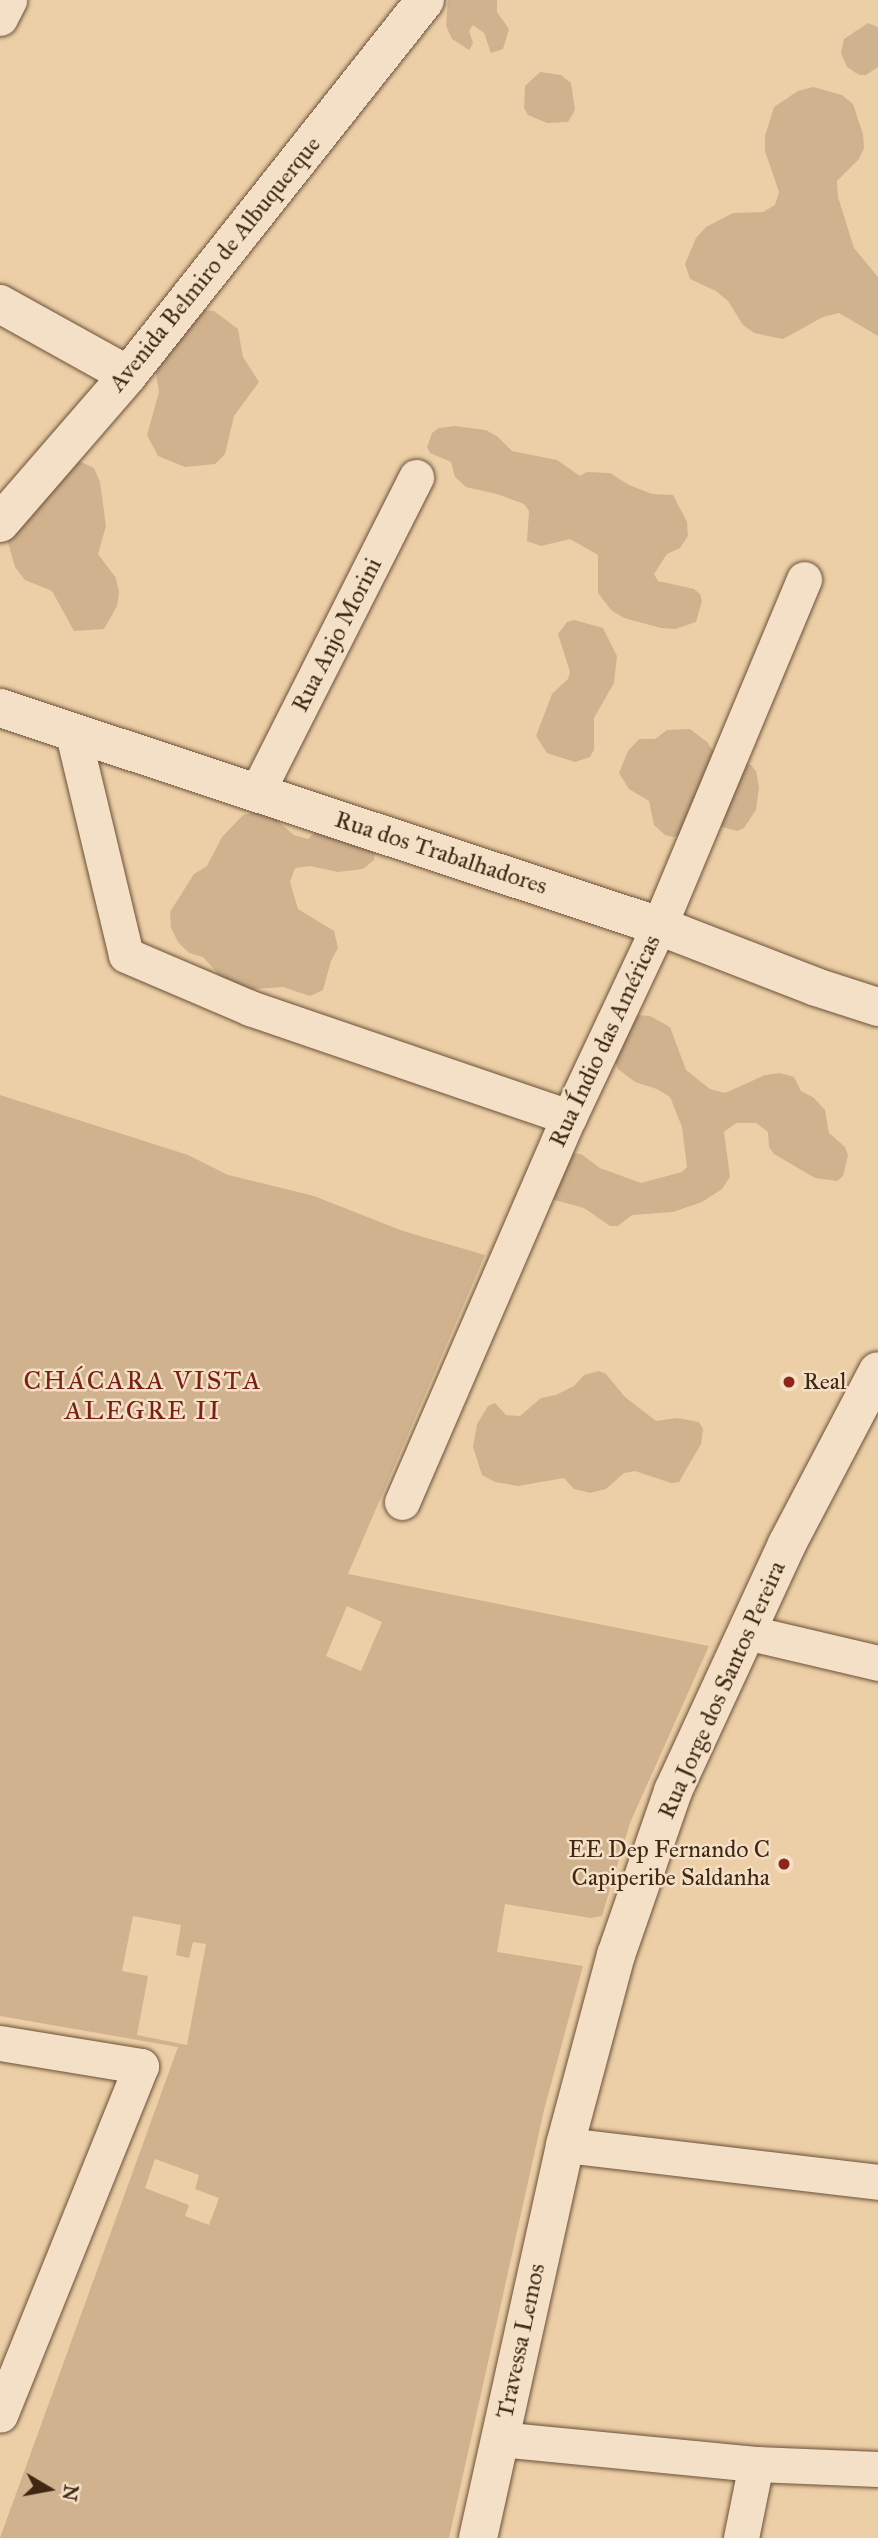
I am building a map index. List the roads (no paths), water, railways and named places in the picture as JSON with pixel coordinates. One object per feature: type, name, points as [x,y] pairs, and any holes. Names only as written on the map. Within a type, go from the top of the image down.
[{"type":"street","points":[[0,18],[9,0]]},
{"type":"street","name":"Avenida Belmiro de Albuquerque","points":[[0,523],[128,375],[425,0]]},
{"type":"street","points":[[0,304],[128,375]]},
{"type":"street","name":"Rua Anjo Morini","points":[[257,792],[416,477]]},
{"type":"street","name":"Rua Índio das Américas","points":[[402,1502],[569,1117],[659,926],[804,579]]},
{"type":"street","name":"Rua dos Trabalhadores","points":[[0,708],[659,926],[816,987],[878,1007]]},
{"type":"street","points":[[73,734],[126,955],[250,1008],[569,1117]]},
{"type":"street","name":"Rua Jorge dos Santos Pereira","points":[[565,2145],[616,1955],[673,1791],[787,1544],[878,1371]]},
{"type":"street","points":[[746,1632],[878,1663]]},
{"type":"street","points":[[0,2043],[141,2066],[0,2414]]},
{"type":"street","points":[[565,2145],[878,2182]]},
{"type":"street","name":"Travessa Lemos","points":[[478,2538],[565,2145]]},
{"type":"street","points":[[500,2439],[756,2464],[878,2469]]},
{"type":"street","points":[[741,2538],[756,2464]]},
{"type":"place","name":"Real","points":[[789,1382]]},
{"type":"place","name":"EE Dep Fernando C Capiperibe Saldanha","points":[[784,1864]]},
{"type":"district","name":"CHÁCARA VISTA ALEGRE II","points":[[143,1396]]}]
